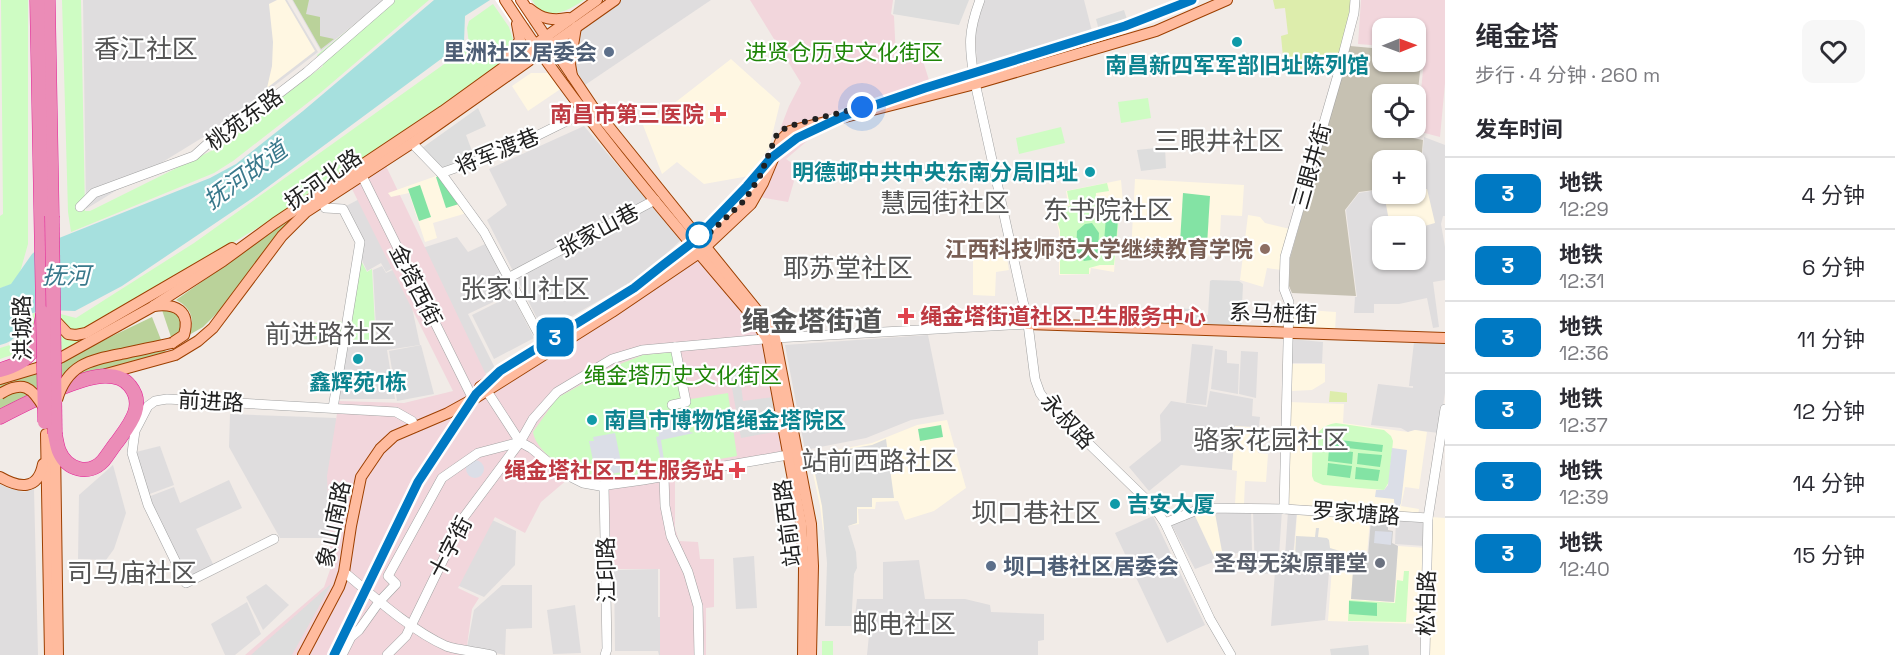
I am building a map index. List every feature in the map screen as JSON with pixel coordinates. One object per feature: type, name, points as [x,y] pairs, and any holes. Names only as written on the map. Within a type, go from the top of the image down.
[{"type":"highway","name":"洪城路","points":[[37,0],[46,217],[50,434]]},
{"type":"highway","name":"洪城路","points":[[46,217],[48,0]]},
{"type":"highway","points":[[0,370],[25,359],[35,348],[48,315]]},
{"type":"highway","points":[[50,434],[63,458],[73,467],[83,470],[92,469],[102,462],[137,410],[134,391],[121,378],[103,375]]},
{"type":"highway","name":"抚河北路","points":[[0,417],[62,389],[103,375]]},
{"type":"main road","name":"站前西路","points":[[505,0],[537,48],[585,112],[656,200],[700,247]]},
{"type":"main road","name":"抚河北路","points":[[0,379],[37,368],[62,357],[152,306],[223,261],[501,69],[548,41],[574,22],[597,0]]},
{"type":"main road","name":"抚河北路","points":[[574,22],[615,0]]},
{"type":"main road","name":"象山南路","points":[[974,81],[1154,26],[1214,0]]},
{"type":"main road","name":"象山南路","points":[[303,655],[339,587],[344,572],[361,477],[380,449],[394,436],[414,424],[470,393],[485,388],[612,312],[700,247],[751,204],[763,183],[781,140],[790,131],[1156,31],[1227,0]]},
{"type":"main road","name":"站前西路","points":[[523,3],[573,79],[771,338],[811,524],[813,566],[811,655]]},
{"type":"main road","points":[[523,3],[535,14],[552,20],[574,22],[570,64],[573,79]]},
{"type":"main road","points":[[501,69],[520,40],[515,15]]},
{"type":"main road","name":"抚河北路","points":[[103,375],[175,354],[198,341],[213,328],[282,236],[306,212],[412,143],[537,48]]},
{"type":"main road","points":[[48,315],[68,334],[86,333],[275,223]]},
{"type":"main road","name":"象山南路","points":[[297,655],[336,581],[345,520],[356,472],[375,444],[390,431],[448,413],[545,346],[700,247]]},
{"type":"main road","points":[[0,394],[10,388],[27,387],[50,410],[64,380],[83,363],[187,339],[201,331],[229,305]]},
{"type":"main road","points":[[152,306],[173,306],[181,310],[186,320],[184,334],[172,343]]},
{"type":"main road","name":"系马桩街","points":[[1028,324],[1445,338]]},
{"type":"main road","name":"站前西路","points":[[771,338],[802,534],[803,655]]},
{"type":"main road","points":[[0,477],[20,486],[34,482],[41,475],[50,434]]},
{"type":"main road","name":"洪城路","points":[[50,434],[50,655]]},
{"type":"main road","name":"洪城路","points":[[50,434],[58,655]]},
{"type":"street","name":"桃苑东路","points":[[80,207],[94,193],[194,156],[215,137],[255,112],[307,72],[390,0]]},
{"type":"street","name":"永叔路","points":[[980,0],[969,32],[974,81],[1028,324],[1035,379],[1040,393],[1048,404],[1142,494],[1165,523],[1209,619],[1231,655]]},
{"type":"street","name":"三眼井街","points":[[1289,333],[1289,302],[1284,289],[1284,257],[1337,78],[1354,13],[1355,0]]},
{"type":"street","name":"将军渡巷","points":[[441,173],[510,148],[585,112]]},
{"type":"street","points":[[412,143],[441,173],[484,232],[545,346]]},
{"type":"street","name":"金塔西街","points":[[362,176],[470,393]]},
{"type":"street","name":"张家山巷","points":[[508,278],[656,200]]},
{"type":"street","points":[[325,208],[343,208],[360,242],[333,408]]},
{"type":"street","name":"十字街","points":[[387,655],[406,636],[464,517],[520,442],[533,419],[557,392],[612,359],[642,350],[771,338],[1028,324]]},
{"type":"street","name":"罗家塘路","points":[[1284,509],[1289,333]]},
{"type":"street","points":[[672,405],[686,402],[675,347]]},
{"type":"street","points":[[485,388],[520,442],[531,447],[559,471],[583,483],[604,485],[664,477],[788,455]]},
{"type":"street","name":"前进路","points":[[274,539],[186,583],[148,506],[132,453],[135,431],[148,406],[155,400],[167,399],[396,412],[414,424]]},
{"type":"street","name":"松柏路","points":[[1425,655],[1428,518],[1445,409]]},
{"type":"street","points":[[342,655],[351,637],[360,630],[379,602],[396,584],[388,576],[441,478],[478,453],[520,442]]},
{"type":"street","points":[[664,477],[665,507],[671,536],[688,572],[698,606],[699,655]]},
{"type":"street","name":"江印路","points":[[604,485],[607,649],[605,655]]},
{"type":"street","name":"罗家塘路","points":[[1165,523],[1202,508],[1284,509],[1428,518]]},
{"type":"street","points":[[344,572],[379,602],[448,647],[492,655]]},
{"type":"shaded area","name":"香江社区","points":[[83,0],[287,0],[318,52],[223,125],[86,209]]},
{"type":"shaded area","points":[[277,0],[285,0],[315,51],[267,88],[272,66],[273,42],[269,4]]},
{"type":"shaded area","points":[[292,0],[384,0],[321,51]]},
{"type":"shaded area","points":[[620,0],[711,0],[585,85],[572,63],[579,28]]},
{"type":"shaded area","name":"进贤仓历史文化街区","points":[[750,0],[893,0],[891,14],[894,16],[896,59],[922,58],[935,99],[837,125],[813,136],[786,159],[798,167],[788,202],[754,196],[789,106],[801,83]]},
{"type":"shaded area","points":[[895,0],[969,0],[959,25],[893,14]]},
{"type":"shaded area","points":[[985,0],[1084,0],[1094,39],[981,73],[977,67],[975,30]]},
{"type":"shaded area","points":[[1361,0],[1445,0],[1445,83],[1440,137],[1426,133],[1426,84],[1422,84],[1423,72],[1426,72],[1426,18],[1372,18],[1372,45],[1358,44]]},
{"type":"shaded area","points":[[1124,10],[1130,29],[1101,38],[1096,19]]},
{"type":"shaded area","points":[[1350,46],[1372,48],[1372,72],[1420,72],[1419,84],[1372,84],[1372,138],[1423,140],[1422,150],[1372,150],[1372,190],[1359,192],[1345,210],[1356,296],[1292,293],[1289,286],[1290,258]]},
{"type":"shaded area","name":"南昌市第三医院","points":[[731,59],[780,103],[769,148],[749,176],[704,184],[677,162],[662,174],[643,125]]},
{"type":"shaded area","points":[[531,73],[552,73],[562,88],[528,111],[512,86]]},
{"type":"shaded area","points":[[478,108],[486,126],[466,135],[475,159],[441,171],[422,148]]},
{"type":"shaded area","points":[[584,126],[681,240],[642,276],[544,332],[487,220],[507,205],[489,169]]},
{"type":"shaded area","points":[[1424,138],[1445,145],[1445,216],[1441,224],[1445,247],[1445,280],[1433,282],[1439,327],[1433,328],[1427,298],[1399,304],[1374,304],[1374,313],[1354,313],[1355,297],[1357,297],[1346,210],[1359,193],[1372,191],[1372,204],[1426,204]]},
{"type":"shaded area","points":[[1165,147],[1166,168],[1141,171],[1137,150]]},
{"type":"shaded area","name":"绳金塔历史文化街区","points":[[386,166],[490,383],[701,247],[763,319],[802,456],[675,476],[675,528],[679,541],[698,542],[700,559],[714,559],[714,607],[706,608],[706,655],[660,655],[660,569],[604,569],[602,487],[568,479],[541,502],[525,533],[495,517],[458,588],[479,598],[472,609],[464,655],[245,655],[324,587],[331,567],[327,476],[339,401],[404,403],[453,391],[351,187]]},
{"type":"shaded area","points":[[439,175],[467,213],[433,223],[437,238],[425,242],[409,193],[391,197],[388,193]]},
{"type":"shaded area","points":[[1135,179],[1244,185],[1242,216],[1221,215],[1219,257],[1131,252]]},
{"type":"shaded area","points":[[1121,180],[1123,203],[1097,203],[1098,216],[1119,216],[1114,272],[1091,268],[1090,274],[1059,275],[1059,232],[1054,212],[1046,214],[1045,209],[1068,205],[1066,191]]},
{"type":"shaded area","points":[[1426,189],[1435,223],[1426,226],[1426,216],[1388,216],[1386,204],[1426,204]]},
{"type":"shaded area","points":[[367,195],[402,263],[386,272],[381,263],[367,271],[360,256],[363,239],[346,206]]},
{"type":"shaded area","name":"江西科技师范大学继续教育学院","points":[[1248,215],[1260,217],[1265,223],[1290,229],[1282,270],[1267,268],[1263,287],[1240,280]]},
{"type":"shaded area","points":[[457,237],[468,252],[485,244],[512,293],[468,314],[495,368],[478,378],[416,250]]},
{"type":"shaded area","points":[[1004,240],[1009,270],[996,272],[995,296],[973,295],[973,242]]},
{"type":"shaded area","points":[[403,265],[420,345],[387,350],[395,399],[337,399],[347,340],[377,347],[373,270],[382,266],[386,273]]},
{"type":"shaded area","points":[[1210,281],[1239,281],[1243,284],[1241,329],[1151,324],[1151,307],[1193,309],[1193,314],[1208,315]]},
{"type":"shaded area","points":[[512,295],[534,338],[494,359],[472,315]]},
{"type":"shaded area","points":[[1293,309],[1336,312],[1335,332],[1291,329]]},
{"type":"shaded area","points":[[928,335],[944,414],[911,420],[866,438],[805,450],[785,345]]},
{"type":"shaded area","points":[[1290,339],[1323,342],[1322,363],[1289,363]]},
{"type":"shaded area","points":[[1414,342],[1445,343],[1445,393],[1439,433],[1415,430],[1408,432],[1401,428],[1371,425],[1378,384],[1413,388],[1409,386]]},
{"type":"shaded area","points":[[1192,344],[1213,346],[1206,405],[1186,403]]},
{"type":"shaded area","points":[[421,345],[434,394],[397,401],[389,351]]},
{"type":"shaded area","points":[[1215,349],[1227,351],[1227,363],[1239,364],[1238,394],[1211,389]]},
{"type":"shaded area","points":[[1241,351],[1258,352],[1256,398],[1239,394]]},
{"type":"shaded area","points":[[1291,364],[1325,364],[1325,382],[1312,390],[1291,391]]},
{"type":"shaded area","points":[[739,369],[743,401],[774,397],[780,431],[741,438],[729,371]]},
{"type":"shaded area","points":[[1210,391],[1253,399],[1252,416],[1260,417],[1259,427],[1235,426],[1232,470],[1181,465],[1149,491],[1129,467],[1161,441],[1160,415],[1171,401],[1207,407]]},
{"type":"shaded area","points":[[1288,402],[1344,404],[1343,423],[1408,432],[1415,430],[1427,432],[1419,489],[1405,487],[1401,506],[1419,509],[1418,515],[1286,504]]},
{"type":"shaded area","points":[[686,410],[690,432],[694,433],[661,440],[664,460],[661,461],[656,437],[659,436],[656,416]]},
{"type":"shaded area","points":[[230,414],[336,418],[338,483],[330,538],[280,538],[229,447]]},
{"type":"shaded area","points":[[947,420],[966,488],[934,511],[905,520],[898,501],[876,502],[875,509],[858,509],[859,524],[823,530],[809,455],[872,443],[917,425]]},
{"type":"shaded area","points":[[1235,426],[1259,428],[1258,453],[1268,454],[1266,482],[1245,481],[1244,504],[1235,504],[1237,471],[1232,470]]},
{"type":"shaded area","points":[[615,433],[623,472],[604,475],[598,485],[589,441],[594,441],[593,437]]},
{"type":"shaded area","points":[[886,439],[894,498],[872,498],[872,507],[857,507],[857,523],[848,526],[856,552],[857,568],[854,574],[851,626],[825,626],[827,563],[822,506],[811,455],[872,445]]},
{"type":"shaded area","points":[[160,446],[174,485],[147,495],[136,452]]},
{"type":"shaded area","points":[[1392,448],[1407,450],[1401,503],[1395,516],[1394,499],[1375,497],[1376,490],[1384,490],[1388,485]]},
{"type":"shaded area","points":[[475,460],[481,463],[484,469],[481,475],[475,478],[469,475],[466,469],[469,463]]},
{"type":"shaded area","points":[[113,465],[126,513],[114,549],[106,560],[78,559],[79,495]]},
{"type":"shaded area","points":[[229,480],[242,508],[196,529],[214,566],[187,579],[148,497],[174,487],[180,503]]},
{"type":"shaded area","points":[[0,484],[24,492],[34,489],[38,655],[0,655]]},
{"type":"shaded area","points":[[1202,510],[1251,510],[1252,552],[1237,553],[1195,569],[1170,522]]},
{"type":"shaded area","points":[[1253,510],[1282,510],[1278,571],[1284,571],[1288,511],[1297,511],[1293,557],[1330,560],[1325,620],[1271,626],[1275,571],[1278,570],[1275,569],[1274,574],[1255,573]]},
{"type":"shaded area","points":[[473,511],[516,531],[515,565],[484,597],[441,578]]},
{"type":"shaded area","points":[[1215,513],[1223,557],[1215,559],[1195,516]]},
{"type":"shaded area","points":[[1297,515],[1370,519],[1367,555],[1357,569],[1348,569],[1342,560],[1294,556]]},
{"type":"shaded area","points":[[1153,516],[1205,625],[1167,643],[1115,533]]},
{"type":"shaded area","points":[[1431,517],[1445,518],[1445,655],[1428,655]]},
{"type":"shaded area","name":"圣母无染原罪堂","points":[[1371,519],[1388,520],[1388,530],[1393,531],[1392,543],[1398,546],[1394,602],[1351,599],[1353,571],[1357,571],[1368,556]]},
{"type":"shaded area","points":[[1396,519],[1426,521],[1425,546],[1395,544]]},
{"type":"shaded area","points":[[1316,528],[1319,528],[1318,537],[1327,538],[1330,548],[1340,551],[1339,559],[1295,556],[1296,536],[1315,537]]},
{"type":"shaded area","points":[[1375,531],[1392,532],[1391,545],[1374,543]]},
{"type":"shaded area","points":[[668,542],[695,606],[695,655],[659,655],[658,651],[615,651],[614,570],[658,569],[658,617],[686,617],[661,567]]},
{"type":"shaded area","points":[[1398,546],[1426,548],[1421,624],[1328,621],[1332,568],[1353,571],[1351,599],[1394,602]]},
{"type":"shaded area","points":[[754,556],[757,608],[736,609],[733,558]]},
{"type":"shaded area","points":[[919,560],[925,599],[965,599],[990,605],[991,612],[1044,614],[1044,640],[1038,641],[1038,655],[867,655],[869,635],[853,633],[857,599],[883,599],[883,562]]},
{"type":"shaded area","points":[[332,583],[292,655],[251,655]]},
{"type":"shaded area","points":[[266,584],[289,605],[263,630],[246,597]]},
{"type":"shaded area","points":[[502,585],[532,585],[532,628],[506,629],[505,655],[467,647],[474,610]]},
{"type":"shaded area","points":[[247,602],[261,634],[235,655],[225,655],[211,624]]},
{"type":"shaded area","points":[[575,605],[581,653],[553,654],[547,610]]},
{"type":"shaded area","points":[[1368,645],[1369,655],[1331,655],[1330,649]]},
{"type":"green space","points":[[1,0],[28,0],[28,244],[17,283],[0,288],[0,216],[3,214]]},
{"type":"green space","points":[[62,0],[81,0],[85,211],[90,211],[213,150],[323,66],[317,55],[385,0],[429,0],[319,94],[233,161],[214,173],[71,232],[68,212]]},
{"type":"green space","points":[[293,0],[309,0],[306,14],[320,17],[320,36],[334,39],[321,49]]},
{"type":"green space","points":[[532,0],[584,0],[564,11],[541,14]]},
{"type":"green space","points":[[1273,0],[1351,0],[1350,13],[1334,72],[1284,67],[1281,36],[1288,34],[1285,8],[1275,9]]},
{"type":"green space","points":[[493,4],[509,27],[514,43],[500,63],[481,79],[284,212],[108,318],[67,351],[50,358],[49,311],[76,318],[194,243],[454,57],[469,44],[467,28],[469,21]]},
{"type":"green space","points":[[1148,98],[1151,118],[1121,123],[1118,102]]},
{"type":"green space","points":[[1061,127],[1065,143],[1019,154],[1016,138]]},
{"type":"green space","points":[[439,176],[459,204],[446,208],[436,177]]},
{"type":"green space","points":[[1107,183],[1109,191],[1096,193],[1095,214],[1097,217],[1119,218],[1114,265],[1089,268],[1089,274],[1060,274],[1060,230],[1053,209],[1070,206],[1067,191]]},
{"type":"green space","points":[[420,185],[431,217],[419,221],[408,189]]},
{"type":"green space","points":[[1183,193],[1210,196],[1207,245],[1180,243]]},
{"type":"green space","points":[[300,212],[226,304],[203,327],[189,335],[192,324],[191,314],[176,300]]},
{"type":"green space","points":[[1106,217],[1118,218],[1116,243],[1104,242]]},
{"type":"green space","points":[[1092,223],[1099,233],[1098,253],[1091,260],[1084,261],[1076,252],[1077,231],[1085,224]]},
{"type":"green space","points":[[359,257],[367,272],[372,269],[376,346],[348,338]]},
{"type":"green space","points":[[162,310],[178,312],[183,328],[172,340]]},
{"type":"green space","points":[[35,313],[35,324],[28,344],[23,349],[0,359],[0,348],[13,344],[25,318]]},
{"type":"green space","points":[[152,317],[167,355],[0,415],[0,383],[35,373]]},
{"type":"green space","points":[[324,320],[343,322],[341,342],[312,339],[314,324]]},
{"type":"green space","points":[[675,352],[685,400],[728,393],[737,456],[626,477],[601,479],[570,470],[550,457],[536,441],[533,432],[557,398],[615,366],[643,355]]},
{"type":"green space","points":[[1330,391],[1347,393],[1347,402],[1329,402]]},
{"type":"green space","points":[[1336,423],[1384,430],[1391,436],[1393,441],[1389,482],[1384,490],[1323,485],[1314,481],[1312,476],[1313,451],[1316,436],[1327,426]]},
{"type":"green space","points":[[941,425],[943,437],[920,441],[918,429]]},
{"type":"green space","points":[[1331,439],[1383,445],[1382,452],[1330,446]]},
{"type":"green space","points":[[1329,449],[1353,452],[1352,464],[1328,461]]},
{"type":"green space","points":[[1358,453],[1382,455],[1380,467],[1357,464]]},
{"type":"green space","points":[[1328,463],[1352,466],[1350,478],[1327,475]]},
{"type":"green space","points":[[1356,467],[1380,470],[1378,481],[1355,479]]},
{"type":"green space","points":[[1404,571],[1409,571],[1406,622],[1348,621],[1349,600],[1395,603],[1397,580],[1403,581]]},
{"type":"green space","points":[[1349,601],[1377,603],[1377,616],[1349,614]]},
{"type":"green space","points":[[822,641],[833,641],[833,655],[822,655]]},
{"type":"water","name":"抚河","points":[[434,0],[490,0],[465,16],[464,42],[257,195],[122,286],[75,311],[45,310],[25,315],[14,338],[0,345],[0,288],[11,284],[32,254],[44,244],[210,178],[236,164],[303,111]]},
{"type":"pier","points":[[495,0],[530,0],[540,15],[516,31]]},
{"type":"metro line","name":"3","points":[[334,655],[418,482],[476,394],[500,371],[634,288],[693,242],[771,158],[797,138],[846,115],[1125,26],[1192,0]]},
{"type":"place","name":"南昌新四军军部旧址陈列馆","points":[[1237,42]]},
{"type":"place","name":"里洲社区居委会","points":[[609,52]]},
{"type":"place","name":"南昌市第三医院","points":[[718,114]]},
{"type":"place","name":"明德邨中共中央东南分局旧址","points":[[1090,172]]},
{"type":"place","name":"江西科技师范大学继续教育学院","points":[[1265,249]]},
{"type":"place","name":"绳金塔街道社区卫生服务中心","points":[[906,316]]},
{"type":"place","name":"鑫辉苑1栋","points":[[358,359]]},
{"type":"place","name":"南昌市博物馆绳金塔院区","points":[[592,420]]},
{"type":"place","name":"绳金塔社区卫生服务站","points":[[737,470]]},
{"type":"place","name":"吉安大厦","points":[[1115,504]]},
{"type":"place","name":"圣母无染原罪堂","points":[[1380,563]]},
{"type":"place","name":"坝口巷社区居委会","points":[[991,566]]},
{"type":"district","name":"香江社区","points":[[146,49]]},
{"type":"district","name":"三眼井社区","points":[[1219,141]]},
{"type":"district","name":"慧园街社区","points":[[945,203]]},
{"type":"district","name":"东书院社区","points":[[1108,210]]},
{"type":"district","name":"耶苏堂社区","points":[[848,268]]},
{"type":"district","name":"张家山社区","points":[[525,289]]},
{"type":"district","name":"绳金塔街道","points":[[812,321]]},
{"type":"district","name":"前进路社区","points":[[330,334]]},
{"type":"district","name":"骆家花园社区","points":[[1271,440]]},
{"type":"district","name":"站前西路社区","points":[[879,461]]},
{"type":"district","name":"坝口巷社区","points":[[1036,513]]},
{"type":"district","name":"司马庙社区","points":[[132,573]]},
{"type":"district","name":"邮电社区","points":[[904,624]]},
{"type":"route","points":[[699,235],[700,242],[745,200],[760,176],[776,136],[784,129],[862,107]]},
{"type":"water label","name":"抚河故道","points":[[245,175]]}]
